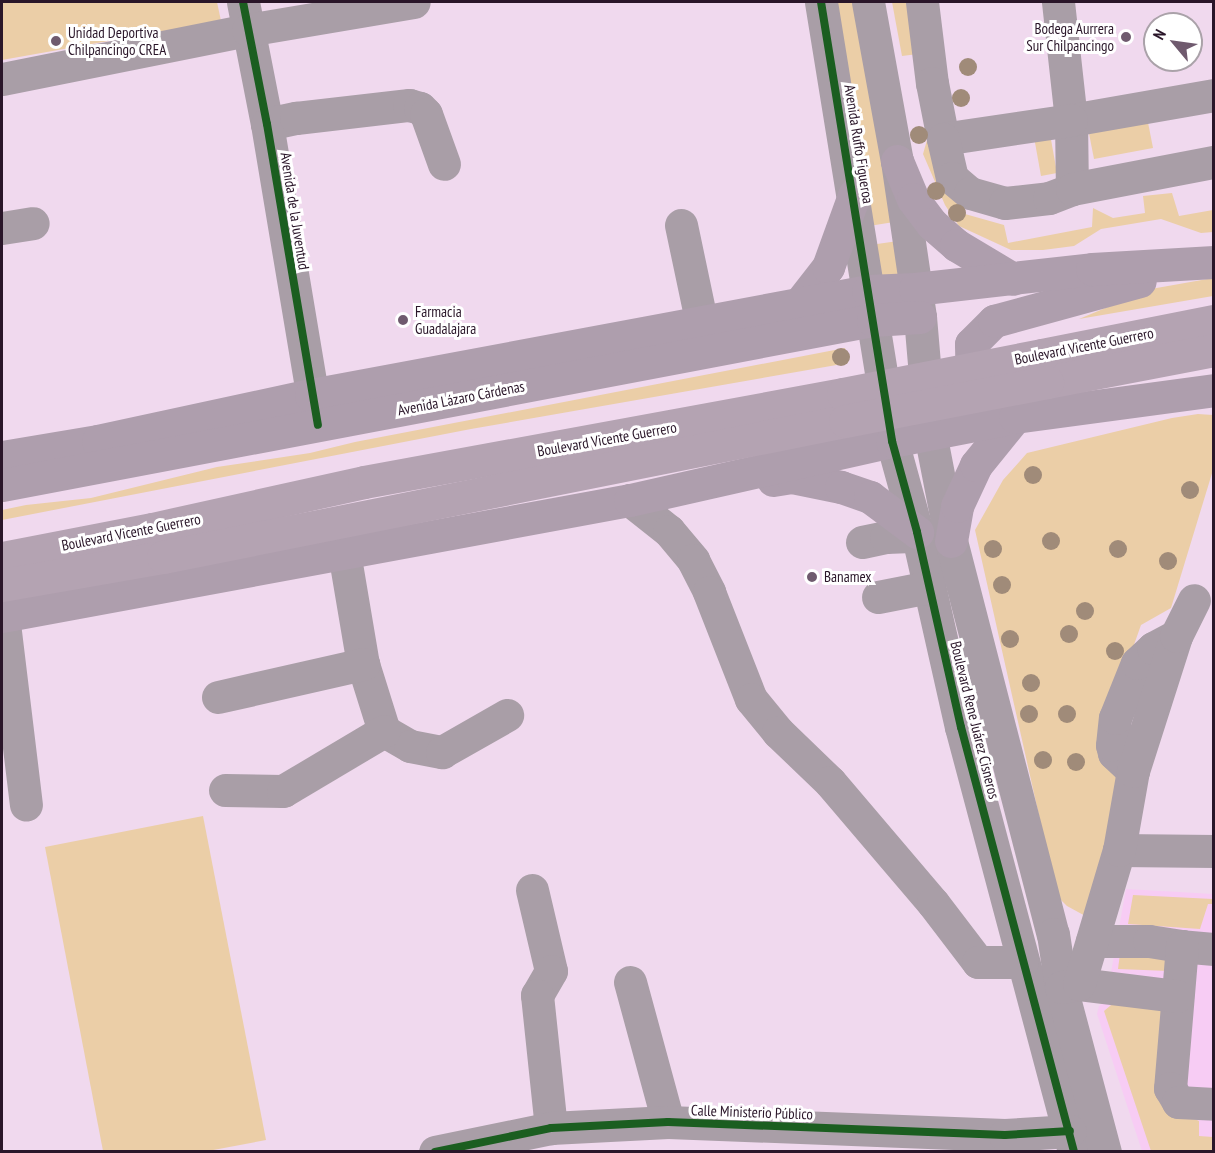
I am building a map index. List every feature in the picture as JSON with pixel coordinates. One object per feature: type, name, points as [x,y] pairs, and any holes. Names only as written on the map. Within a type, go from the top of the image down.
[{"type":"highway","name":"Boulevard Vicente Guerrero","points":[[1045,369],[1214,321]]},
{"type":"highway","name":"Boulevard Vicente Guerrero","points":[[2,605],[163,557],[844,407],[1045,369],[1214,350]]},
{"type":"highway","name":"Boulevard Vicente Guerrero","points":[[2,558],[152,529],[364,482],[844,407]]},
{"type":"main road","points":[[897,161],[913,199],[932,224],[956,245],[1013,279]]},
{"type":"main road","points":[[800,303],[828,267],[854,195]]},
{"type":"main road","points":[[918,303],[1013,279],[1092,269],[1207,263]]},
{"type":"main road","points":[[1005,420],[976,410],[973,404],[970,370],[971,344],[994,321],[1207,263]]},
{"type":"main road","name":"Avenida Lázaro Cárdenas","points":[[2,485],[701,320],[800,303],[870,306],[918,303]]},
{"type":"main road","name":"Avenida Lázaro Cárdenas","points":[[2,457],[314,410],[870,306]]},
{"type":"main road","points":[[2,605],[344,552],[630,500],[930,433],[1214,390]]},
{"type":"main road","points":[[951,541],[957,506],[976,465],[1005,420]]},
{"type":"main road","points":[[732,477],[781,487],[792,477],[841,487],[870,497],[917,534]]},
{"type":"street","points":[[2,79],[246,16],[414,2]]},
{"type":"street","name":"Avenida Ruffo Figueroa","points":[[821,2],[854,195],[870,306]]},
{"type":"street","points":[[868,2],[897,161],[918,303]]},
{"type":"street","points":[[922,2],[932,83],[952,178],[970,193],[1005,203],[1049,198],[1072,189],[1214,162]]},
{"type":"street","points":[[1058,2],[1071,120],[1072,189]]},
{"type":"street","name":"Avenida de la Juventud","points":[[246,16],[267,124],[314,410]]},
{"type":"street","points":[[943,139],[1214,95]]},
{"type":"street","points":[[267,124],[296,118],[410,105],[420,108],[426,114],[444,164]]},
{"type":"street","points":[[681,225],[701,320]]},
{"type":"street","name":"Boulevard Rene Juárez Cisneros","points":[[918,303],[930,433],[951,541],[1053,934],[1070,985],[1105,1152]]},
{"type":"street","name":"Boulevard Rene Juárez Cisneros","points":[[870,306],[892,441],[930,587],[961,727],[1022,962],[1072,1141]]},
{"type":"street","points":[[630,500],[669,531],[693,560],[709,592],[751,699],[778,732],[830,782],[978,962],[1022,962]]},
{"type":"street","points":[[862,543],[886,537],[917,534]]},
{"type":"street","points":[[344,552],[363,664],[384,732],[410,746],[442,752],[507,715]]},
{"type":"street","points":[[878,597],[930,587]]},
{"type":"street","points":[[1172,995],[1070,985],[1092,941],[1119,850],[1133,771],[1176,636],[1194,600]]},
{"type":"street","points":[[2,605],[26,805]]},
{"type":"street","points":[[218,697],[363,664]]},
{"type":"street","points":[[225,790],[282,791],[384,732]]},
{"type":"street","points":[[1119,850],[1214,851]]},
{"type":"street","points":[[532,890],[551,971],[537,995],[551,1128]]},
{"type":"street","points":[[1092,941],[1214,949]]},
{"type":"street","points":[[1176,945],[1172,995],[1170,1088],[1172,1095],[1179,1102],[1214,1104]]},
{"type":"street","points":[[630,982],[668,1122]]},
{"type":"street","name":"Calle Ministerio Público","points":[[435,1152],[551,1128],[668,1122],[1005,1135],[1072,1141]]},
{"type":"shaded area","name":"Unidad Deportiva Chilpancingo CREA","points":[[2,2],[217,2],[221,21],[2,60]]},
{"type":"shaded area","points":[[831,2],[857,2],[894,222],[869,226]]},
{"type":"shaded area","points":[[892,2],[908,2],[918,54],[902,56]]},
{"type":"shaded area","points":[[1145,107],[1153,148],[1094,159],[1086,118]]},
{"type":"shaded area","points":[[929,133],[946,188],[965,214],[1004,225],[1008,243],[1092,227],[1093,208],[1113,218],[1145,213],[1143,196],[1172,193],[1179,216],[1213,210],[1213,232],[1201,233],[1161,219],[1101,229],[1074,246],[1043,250],[1011,250],[959,226],[945,205],[923,154]]},
{"type":"shaded area","points":[[1050,134],[1057,173],[1041,176],[1034,137]]},
{"type":"shaded area","points":[[898,241],[904,280],[876,284],[870,245]]},
{"type":"shaded area","points":[[1213,278],[1213,296],[1079,319],[1151,289]]},
{"type":"shaded area","points":[[845,348],[848,363],[471,429],[2,520],[2,510],[26,505],[91,498],[217,467],[310,453],[355,442]]},
{"type":"shaded area","points":[[1198,414],[1213,415],[1213,470],[1171,608],[1141,625],[1103,732],[1119,785],[1089,918],[1067,906],[1057,896],[975,530],[1003,480],[1027,453],[1172,418]]},
{"type":"shaded area","points":[[203,816],[266,1140],[208,1151],[103,1151],[45,847]]},
{"type":"shaded area","points":[[1126,889],[1213,894],[1213,1151],[1142,1151],[1097,1014],[1099,1006],[1106,1000]]},
{"type":"shaded area","points":[[1133,895],[1213,899],[1213,904],[1208,904],[1200,929],[1128,924]]},
{"type":"shaded area","points":[[1121,946],[1171,951],[1169,971],[1118,969]]},
{"type":"shaded area","points":[[1117,1000],[1167,1007],[1178,1111],[1199,1121],[1199,1136],[1213,1137],[1213,1151],[1151,1151],[1104,1011]]},
{"type":"cycle path","points":[[243,2],[267,124],[318,425]]},
{"type":"cycle path","points":[[821,2],[892,441],[917,532],[961,727],[1074,1152]]},
{"type":"cycle path","points":[[435,1152],[551,1128],[668,1122],[1005,1135],[1070,1131]]},
{"type":"place","name":"Bodega Aurrera Sur Chilpancingo","points":[[1126,37]]},
{"type":"place","name":"Unidad Deportiva Chilpancingo CREA","points":[[56,41]]},
{"type":"place","name":"Farmacia Guadalajara","points":[[403,320]]},
{"type":"place","name":"Banamex","points":[[812,577]]}]
